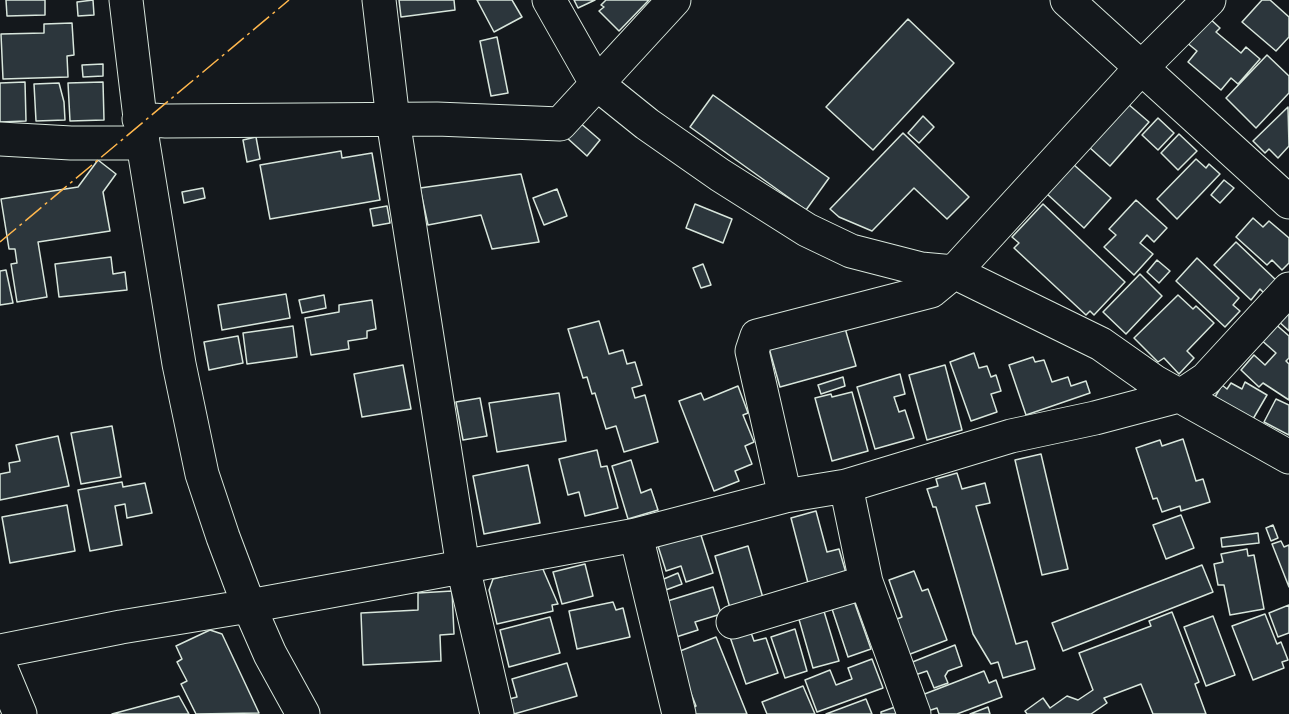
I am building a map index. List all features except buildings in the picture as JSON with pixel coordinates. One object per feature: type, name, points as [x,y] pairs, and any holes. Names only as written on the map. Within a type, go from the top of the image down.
[{"type":"street","points":[[126,0],[141,131],[179,364],[202,474],[249,606],[270,654],[303,714]]},
{"type":"street","points":[[379,0],[393,120],[464,567],[497,714]]},
{"type":"street","points":[[549,0],[596,83],[647,124],[720,175],[807,230],[851,250],[921,269],[954,272],[1101,344],[1155,382],[1182,395],[1289,458]]},
{"type":"street","points":[[0,138],[71,143],[141,131],[166,121],[436,119],[560,124],[674,0]]},
{"type":"street","points":[[1067,0],[1289,202]]},
{"type":"street","points":[[785,496],[752,351],[758,336],[931,291],[954,272],[1141,68],[1209,0]]},
{"type":"street","points":[[0,651],[121,627],[636,536],[785,496],[846,486],[1011,436],[1095,418],[1182,395],[1206,379],[1289,289]]},
{"type":"street","points":[[846,486],[866,582],[914,714]]},
{"type":"street","points":[[636,536],[679,714]]},
{"type":"street","points":[[733,622],[866,582]]},
{"type":"street","points":[[0,666],[20,714]]},
{"type":"power","points":[[0,242],[289,0]]}]
